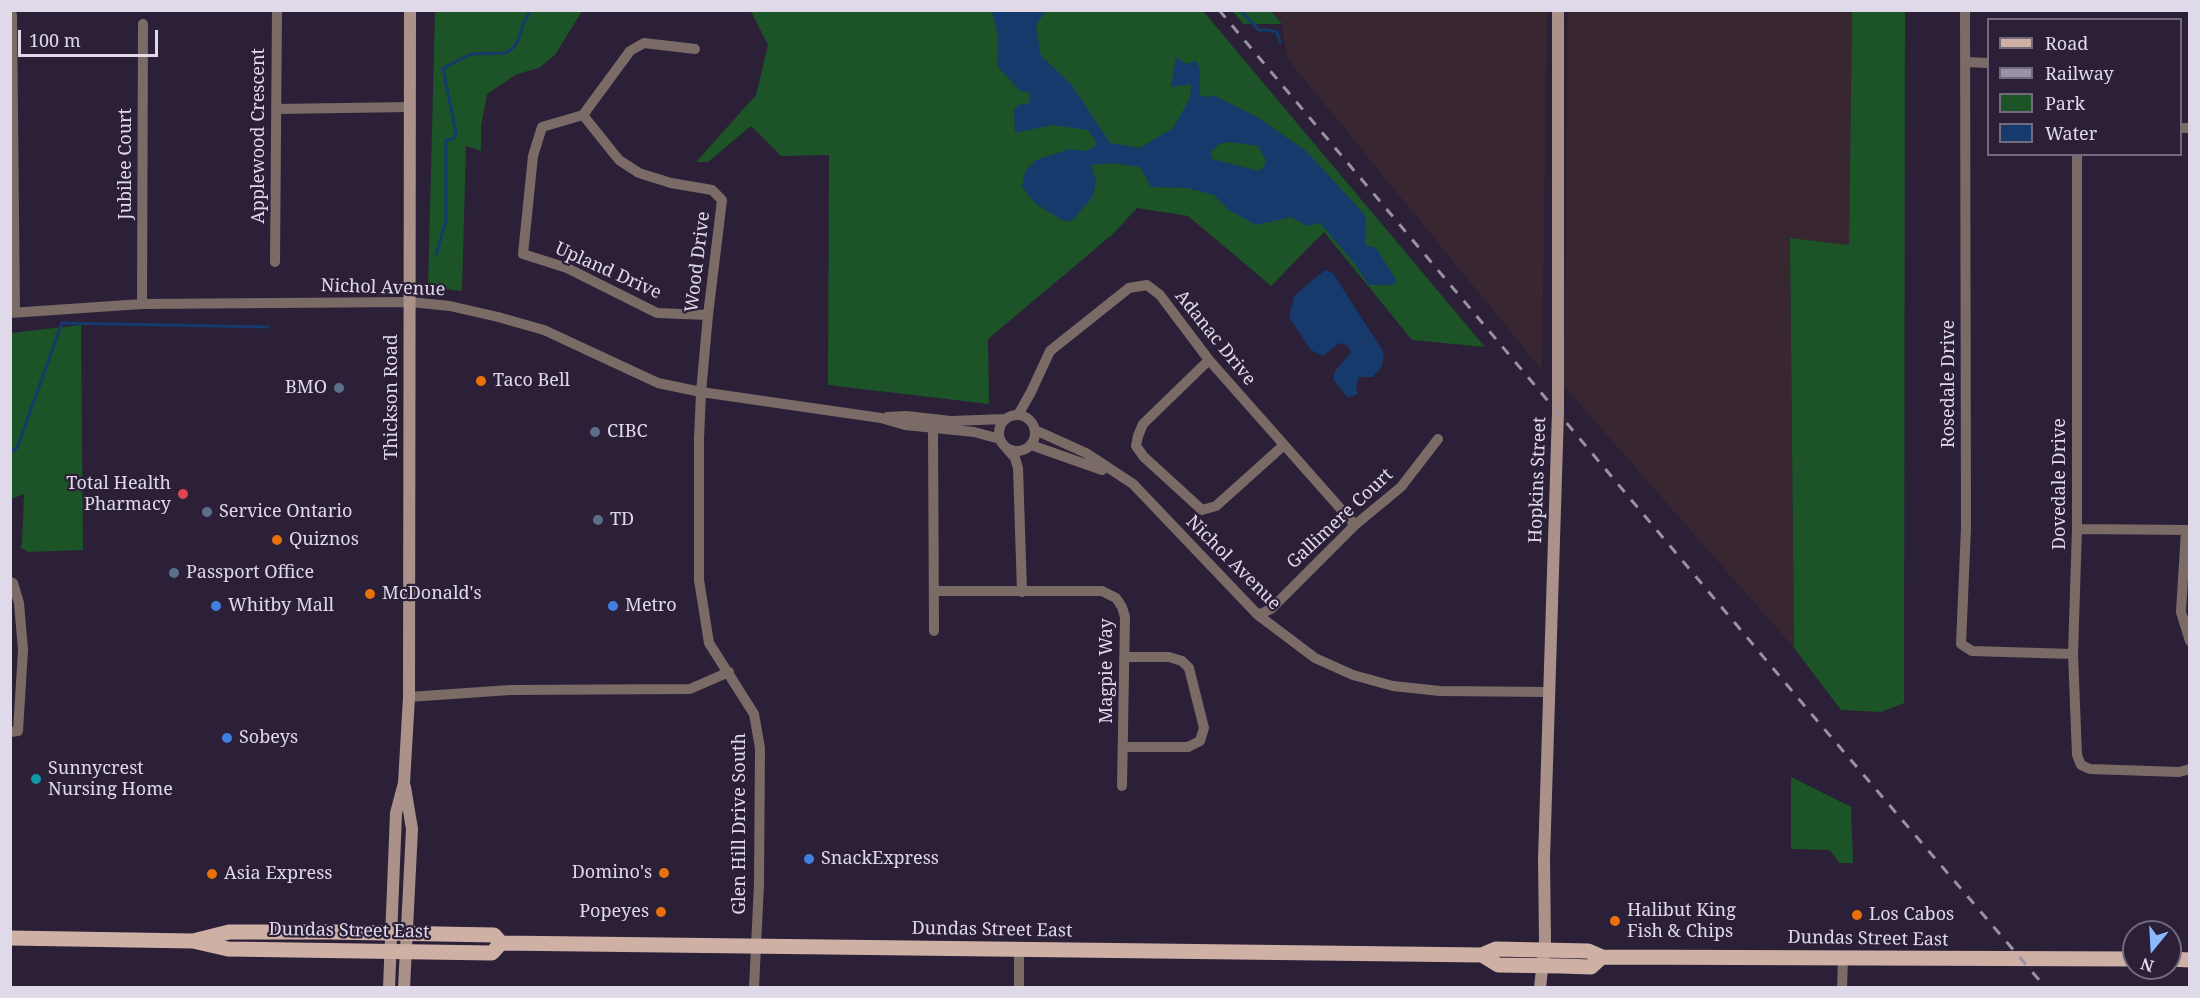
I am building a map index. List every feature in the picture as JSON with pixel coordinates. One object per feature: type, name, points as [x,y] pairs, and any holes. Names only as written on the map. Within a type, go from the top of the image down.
[{"type":"main road","name":"Thickson Road","points":[[404,987],[412,829],[405,783],[409,697],[410,10]]},
{"type":"main road","name":"Hopkins Street","points":[[1540,987],[1544,950],[1548,692],[1558,412],[1558,10]]},
{"type":"main road","name":"Thickson Road","points":[[389,987],[396,813],[405,783]]},
{"type":"main road","name":"Dundas Street East","points":[[193,941],[229,932],[494,935],[501,943],[1482,956],[1496,949],[1588,951],[1602,957],[2122,959]]},
{"type":"main road","name":"Dundas Street East","points":[[10,938],[193,941],[228,949],[492,953],[501,943]]},
{"type":"main road","name":"Dundas Street East","points":[[1482,956],[1498,965],[1591,967],[1602,957]]},
{"type":"street","name":"Applewood Crescent","points":[[275,262],[277,10]]},
{"type":"street","name":"Rosedale Drive","points":[[1965,10],[1966,528],[1961,644],[1972,651],[2073,654]]},
{"type":"street","points":[[10,12],[12,15],[13,313]]},
{"type":"street","name":"Jubilee Court","points":[[142,304],[143,24]]},
{"type":"street","points":[[583,115],[630,51],[644,43],[695,50]]},
{"type":"street","points":[[1965,62],[1987,63]]},
{"type":"street","points":[[276,110],[410,107]]},
{"type":"street","name":"Wood Drive","points":[[583,115],[619,160],[639,173],[671,183],[712,190],[722,200],[708,315],[702,392]]},
{"type":"street","name":"Upland Drive","points":[[583,115],[542,127],[533,156],[523,254],[567,268],[657,313],[708,315]]},
{"type":"street","name":"Dovedale Drive","points":[[2077,156],[2077,529],[2073,654],[2078,760],[2080,765],[2090,769],[2179,772],[2190,769]]},
{"type":"street","name":"Adanac Drive","points":[[1023,417],[1037,378],[1050,351],[1128,288],[1147,285],[1160,295],[1209,360],[1355,525]]},
{"type":"street","name":"Nichol Avenue","points":[[13,313],[142,304],[410,302],[450,306],[544,330],[658,384],[881,418],[905,425],[974,432],[1000,439]]},
{"type":"street","points":[[1209,360],[1143,424],[1136,446],[1144,457],[1202,510],[1216,506],[1284,445]]},
{"type":"street","name":"Glen Hill Drive South","points":[[702,392],[699,439],[699,580],[709,643],[754,714],[760,748],[754,987]]},
{"type":"street","name":"Nichol Avenue","points":[[881,418],[906,416],[951,421],[1005,419]]},
{"type":"street","points":[[1018,468],[1035,438],[1035,429],[1023,417],[1005,419],[1000,428],[1000,439],[1015,458],[1018,468],[1022,592]]},
{"type":"street","points":[[933,429],[934,631]]},
{"type":"street","name":"Nichol Avenue","points":[[1035,429],[1086,453],[1114,474],[1133,484],[1258,615],[1315,658],[1353,675],[1393,686],[1440,691],[1548,692]]},
{"type":"street","name":"Gallimere Court","points":[[1258,615],[1271,609],[1355,525],[1401,487],[1438,439]]},
{"type":"street","points":[[1007,448],[1019,451],[1029,447]]},
{"type":"street","name":"Nichol Avenue","points":[[1029,447],[1114,474]]},
{"type":"street","points":[[2077,529],[2188,530],[2181,612],[2190,641]]},
{"type":"street","points":[[10,582],[13,583],[19,603],[23,650],[18,731],[10,732]]},
{"type":"street","name":"Magpie Way","points":[[935,591],[1102,591],[1112,595],[1120,603],[1124,612],[1122,786]]},
{"type":"street","points":[[1123,747],[1188,747],[1200,741],[1204,728],[1189,668],[1182,661],[1169,657],[1124,657]]},
{"type":"street","points":[[409,697],[510,690],[690,689],[729,672]]},
{"type":"street","points":[[1018,950],[1018,987]]},
{"type":"street","points":[[1842,987],[1843,958]]},
{"type":"shaded area","points":[[1271,11],[1547,11],[1542,370],[1287,58],[1282,24]]},
{"type":"shaded area","points":[[1568,11],[1852,11],[1849,245],[1790,239],[1794,648],[1564,386]]},
{"type":"green space","points":[[435,11],[582,11],[555,55],[539,68],[517,74],[487,94],[481,126],[481,151],[466,146],[462,291],[428,287]]},
{"type":"green space","points":[[751,11],[1203,11],[1485,347],[1412,340],[1324,232],[1271,286],[1188,216],[1137,208],[1114,233],[988,339],[989,404],[828,385],[829,155],[781,156],[751,126],[708,162],[696,162],[756,95],[768,45]]},
{"type":"green space","points":[[1232,11],[1271,11],[1282,24],[1244,24]]},
{"type":"green space","points":[[1852,11],[1905,11],[1904,703],[1881,712],[1841,710],[1794,648],[1790,238],[1849,245]]},
{"type":"green space","points":[[81,325],[83,550],[28,552],[20,547],[24,494],[11,499],[11,333]]},
{"type":"green space","points":[[1791,777],[1851,807],[1853,863],[1839,863],[1830,850],[1791,849]]},
{"type":"water","points":[[992,11],[1045,11],[1036,26],[1041,56],[1071,84],[1110,143],[1140,148],[1173,128],[1190,98],[1191,84],[1171,87],[1176,57],[1186,64],[1197,61],[1200,70],[1200,95],[1215,96],[1257,117],[1306,151],[1366,216],[1365,245],[1376,248],[1397,281],[1393,285],[1369,285],[1356,265],[1320,223],[1307,226],[1291,217],[1256,225],[1229,210],[1214,195],[1187,188],[1151,187],[1140,167],[1113,163],[1091,165],[1096,181],[1093,196],[1073,220],[1064,221],[1036,204],[1022,187],[1025,172],[1036,160],[1070,149],[1086,151],[1096,146],[1096,142],[1088,130],[1052,125],[1015,133],[1014,110],[1018,105],[1030,103],[1030,93],[1020,91],[997,66],[998,36]],"holes":[[[1230,142],[1258,146],[1266,160],[1259,171],[1212,159],[1211,152],[1219,144]]]},
{"type":"water","points":[[1325,270],[1333,273],[1384,353],[1382,366],[1373,377],[1359,377],[1356,386],[1358,394],[1348,398],[1333,379],[1335,371],[1351,352],[1347,345],[1339,343],[1323,356],[1311,350],[1289,317],[1294,296]]},
{"type":"waterway","points":[[436,254],[446,221],[446,140],[453,139],[456,133],[443,68],[471,54],[506,53],[516,45],[531,10]]},
{"type":"waterway","points":[[1240,10],[1259,30],[1277,32],[1280,42]]},
{"type":"waterway","points":[[10,452],[17,448],[62,323],[268,327]]},
{"type":"railway","points":[[1219,10],[1814,717],[2046,988]]},
{"type":"place","name":"Taco Bell","points":[[481,381]]},
{"type":"place","name":"BMO","points":[[339,388]]},
{"type":"place","name":"CIBC","points":[[595,432]]},
{"type":"place","name":"Total Health Pharmacy","points":[[183,494]]},
{"type":"place","name":"Service Ontario","points":[[207,512]]},
{"type":"place","name":"TD","points":[[598,520]]},
{"type":"place","name":"Quiznos","points":[[277,540]]},
{"type":"place","name":"Passport Office","points":[[174,573]]},
{"type":"place","name":"McDonald's","points":[[370,594]]},
{"type":"place","name":"Whitby Mall","points":[[216,606]]},
{"type":"place","name":"Metro","points":[[613,606]]},
{"type":"place","name":"Sobeys","points":[[227,738]]},
{"type":"place","name":"Sunnycrest Nursing Home","points":[[36,779]]},
{"type":"place","name":"SnackExpress","points":[[809,859]]},
{"type":"place","name":"Domino's","points":[[664,873]]},
{"type":"place","name":"Asia Express","points":[[212,874]]},
{"type":"place","name":"Popeyes","points":[[661,912]]},
{"type":"place","name":"Los Cabos","points":[[1857,915]]},
{"type":"place","name":"Halibut King Fish & Chips","points":[[1615,921]]}]
